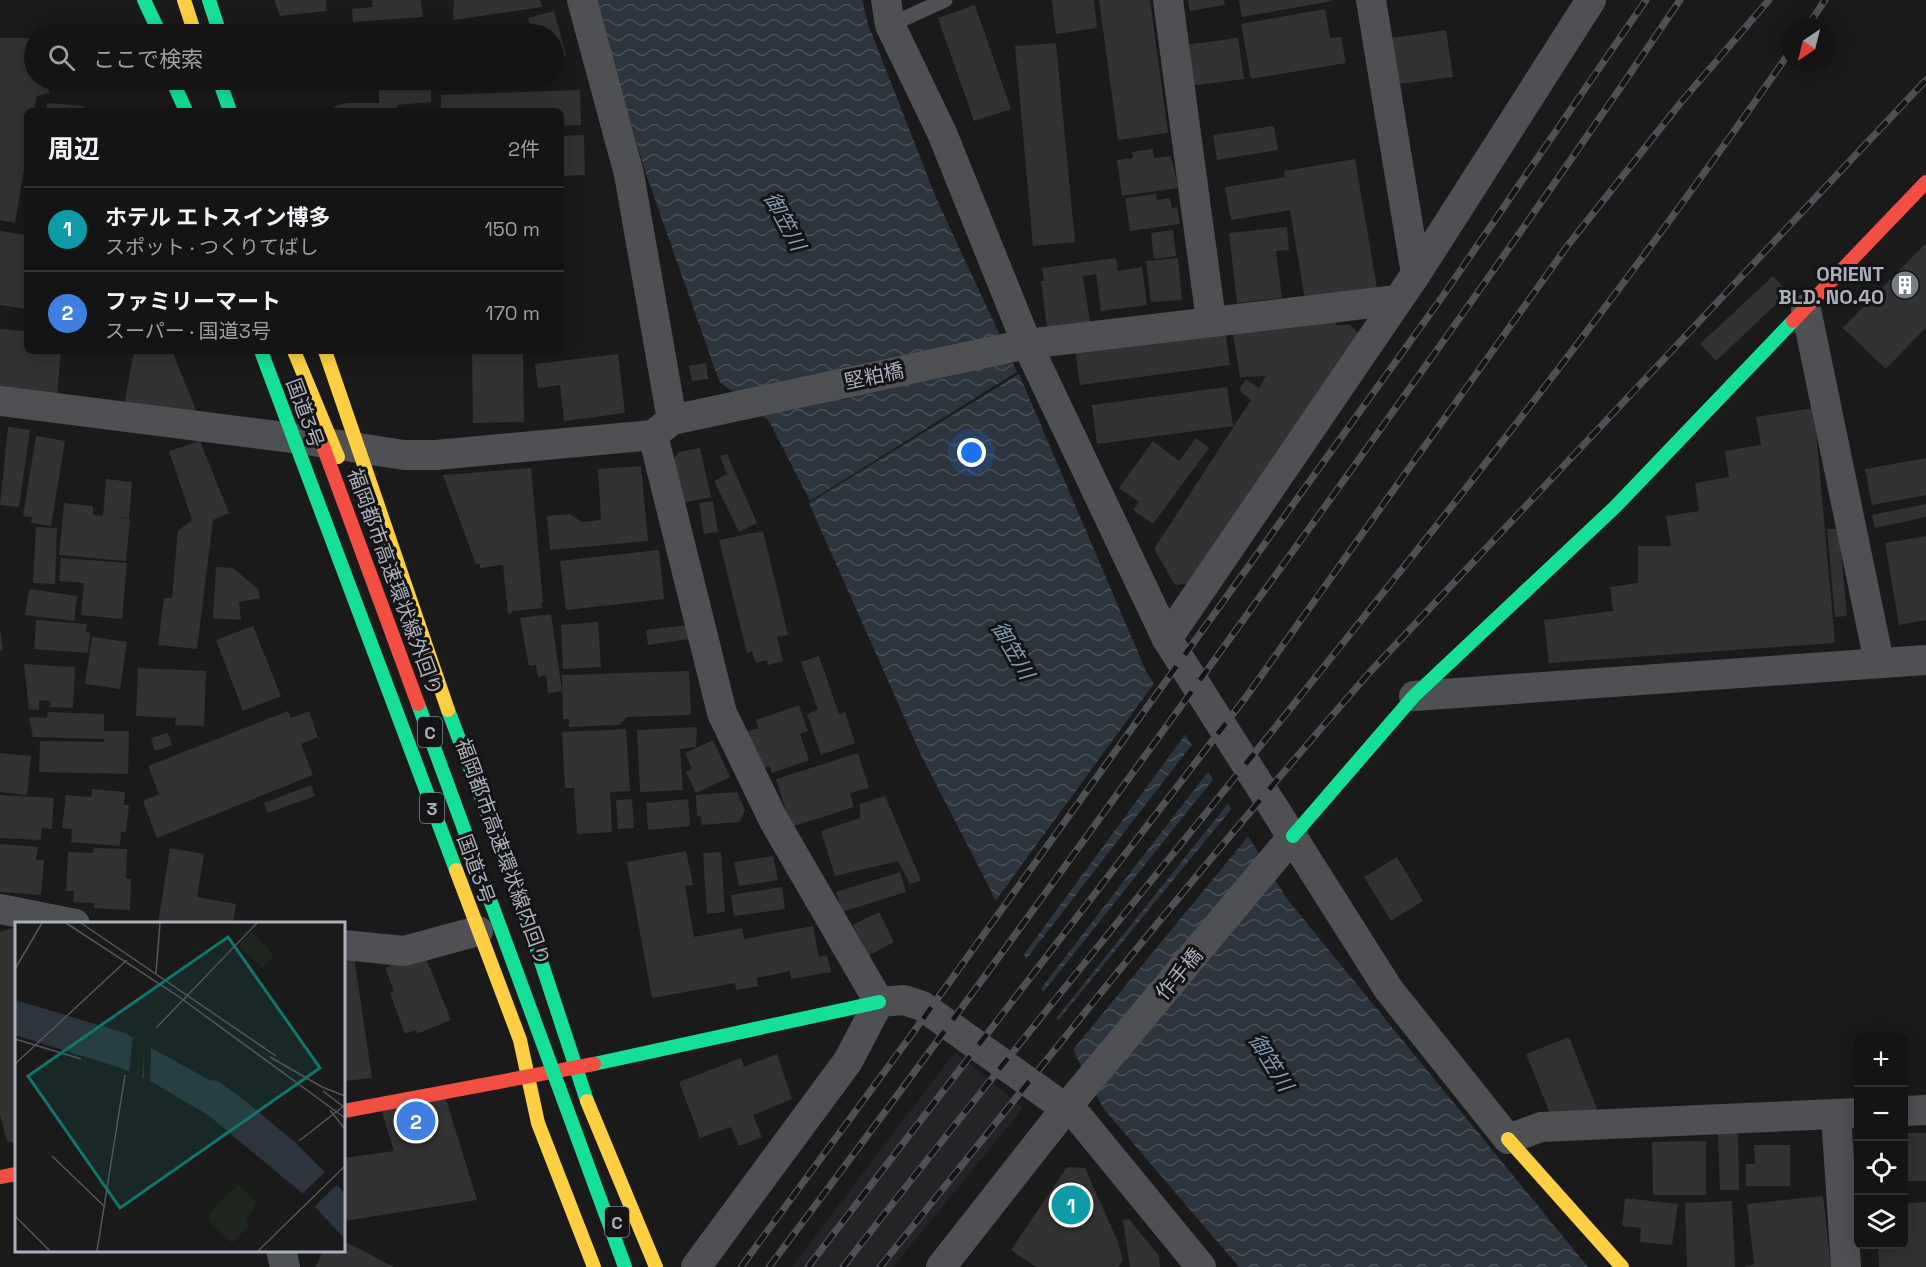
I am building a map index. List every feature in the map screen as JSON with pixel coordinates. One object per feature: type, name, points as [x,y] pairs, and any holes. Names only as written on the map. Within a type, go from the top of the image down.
[{"type":"main road","points":[[135,0],[142,24]]},
{"type":"main road","points":[[135,0],[147,24]]},
{"type":"main road","points":[[144,0],[155,24]]},
{"type":"main road","points":[[184,0],[192,24]]},
{"type":"main road","points":[[194,0],[201,24]]},
{"type":"main road","points":[[209,0],[217,24]]},
{"type":"main road","points":[[164,90],[171,108]]},
{"type":"main road","points":[[177,90],[185,108]]},
{"type":"main road","points":[[186,90],[194,108]]},
{"type":"main road","points":[[212,90],[218,108]]},
{"type":"main road","points":[[223,90],[229,108]]},
{"type":"main road","points":[[1285,846],[1414,696],[1615,507],[1926,182]]},
{"type":"main road","name":"国道3号","points":[[263,354],[307,438],[478,931],[520,1040],[538,1123],[594,1267]]},
{"type":"main road","name":"福岡都市高速環状線外回り","points":[[285,354],[307,438],[625,1267]]},
{"type":"main road","points":[[294,354],[307,438]]},
{"type":"main road","name":"福岡都市高速環状線内回り","points":[[295,354],[355,498],[635,1267]]},
{"type":"main road","points":[[311,354],[355,498]]},
{"type":"main road","name":"国道3号","points":[[326,354],[447,707],[525,913],[589,1108],[656,1267]]},
{"type":"main road","points":[[345,1111],[577,1068],[879,1002]]},
{"type":"main road","points":[[1508,1139],[1622,1267]]},
{"type":"main road","points":[[0,1177],[15,1174]]},
{"type":"street","points":[[582,0],[629,174],[663,427],[722,713],[773,819],[879,1002]]},
{"type":"street","points":[[1168,0],[1211,320]]},
{"type":"street","points":[[1371,0],[1416,274]]},
{"type":"street","points":[[1167,639],[1416,274],[1591,0]]},
{"type":"street","points":[[888,12],[942,133],[1027,344],[1167,639],[1285,846],[1389,990],[1508,1139],[1541,1127],[1847,1114],[1846,1267]]},
{"type":"street","name":"堅粕橋","points":[[0,401],[307,438],[404,455],[436,455],[663,427],[720,408],[1027,344],[1211,320],[1397,300]]},
{"type":"street","points":[[1806,309],[1879,663]]},
{"type":"street","points":[[1414,696],[1926,660]]},
{"type":"street","name":"作手橋","points":[[941,1267],[1075,1106],[1285,846]]},
{"type":"street","points":[[0,909],[65,922]]},
{"type":"street","points":[[345,945],[404,951],[478,931]]},
{"type":"street","points":[[879,1002],[904,1000],[922,1006],[1075,1106],[1201,1267]]},
{"type":"street","points":[[696,1267],[848,1061],[879,1002]]},
{"type":"street","points":[[1908,1111],[1926,1110]]},
{"type":"street","points":[[281,1252],[285,1267]]},
{"type":"lane","points":[[888,12],[945,0]]},
{"type":"shaded area","points":[[955,1052],[1023,1108],[893,1267],[792,1267]]},
{"type":"water","name":"御笠川","points":[[595,0],[862,0],[868,24],[937,200],[1017,372],[810,501],[769,421],[719,381],[645,171]]},
{"type":"water","name":"御笠川","points":[[1019,374],[1146,671],[1287,899],[1588,1267],[1239,1267],[1103,1108],[921,755],[809,503]]},
{"type":"pier","points":[[1156,681],[1187,732],[1022,957],[994,903]]},
{"type":"pier","points":[[1194,742],[1210,769],[1039,991],[1024,962]]},
{"type":"pier","points":[[1215,777],[1230,801],[1054,1021],[1041,995]]},
{"type":"pier","points":[[1233,807],[1250,834],[1071,1052],[1056,1023]]},
{"type":"building","points":[[274,0],[326,0],[326,11],[280,16]]},
{"type":"building","points":[[372,0],[421,0],[423,17],[353,22],[352,9],[373,7]]},
{"type":"building","points":[[454,0],[540,0],[542,7],[453,20]]},
{"type":"building","points":[[1052,0],[1094,0],[1097,28],[1056,34]]},
{"type":"building","points":[[1099,0],[1150,0],[1168,133],[1118,140]]},
{"type":"building","points":[[1188,0],[1224,0],[1225,5],[1190,11]]},
{"type":"building","points":[[1239,0],[1332,0],[1332,1],[1242,17]]},
{"type":"building","points":[[975,5],[1011,109],[974,121],[938,18]]},
{"type":"building","points":[[1325,9],[1330,38],[1341,37],[1346,63],[1251,79],[1241,24]]},
{"type":"building","points":[[554,11],[558,24],[530,24],[528,18]]},
{"type":"building","points":[[1446,30],[1453,77],[1392,85],[1385,39]]},
{"type":"building","points":[[0,38],[24,38],[24,90],[49,90],[49,93],[37,96],[35,108],[24,108],[24,170],[15,223],[0,220]]},
{"type":"building","points":[[1238,38],[1244,79],[1190,86],[1184,45]]},
{"type":"building","points":[[1056,43],[1075,242],[1033,246],[1015,46]]},
{"type":"building","points":[[379,90],[431,90],[431,102],[397,105],[398,108],[334,108],[347,103],[379,103]]},
{"type":"building","points":[[580,90],[581,125],[564,126],[564,108],[441,108],[441,95]]},
{"type":"building","points":[[47,103],[84,106],[85,108],[46,108]]},
{"type":"building","points":[[1274,126],[1278,150],[1217,160],[1213,135]]},
{"type":"building","points":[[584,135],[585,175],[564,176],[564,136]]},
{"type":"building","points":[[1153,149],[1154,158],[1171,156],[1178,188],[1122,196],[1117,160],[1133,158],[1132,152]]},
{"type":"building","points":[[1355,159],[1377,288],[1305,300],[1290,210],[1231,220],[1225,187],[1285,177],[1284,171]]},
{"type":"building","points":[[1156,194],[1157,200],[1170,198],[1172,208],[1177,207],[1180,224],[1130,231],[1125,198]]},
{"type":"building","points":[[1287,227],[1289,250],[1276,251],[1282,298],[1237,303],[1229,233]]},
{"type":"building","points":[[1173,230],[1176,256],[1154,259],[1151,233]]},
{"type":"building","points":[[0,231],[24,235],[24,309],[0,305]]},
{"type":"building","name":"ORIENT BLD. NO.40","points":[[1926,243],[1926,327],[1886,369],[1843,328]]},
{"type":"building","points":[[1116,258],[1118,271],[1142,267],[1147,305],[1101,311],[1096,274],[1083,276],[1090,322],[1047,328],[1041,281],[1044,281],[1042,268]]},
{"type":"building","points":[[1178,258],[1182,300],[1151,302],[1146,261]]},
{"type":"building","points":[[1773,276],[1788,293],[1716,361],[1700,344]]},
{"type":"building","points":[[1336,317],[1336,325],[1350,325],[1362,337],[1192,583],[1175,585],[1154,549],[1251,400],[1239,390],[1246,379],[1259,388],[1266,376],[1240,377],[1233,334]]},
{"type":"building","points":[[0,329],[24,331],[24,354],[61,354],[57,394],[0,389]]},
{"type":"building","points":[[1225,329],[1230,365],[1080,385],[1075,349]]},
{"type":"building","points":[[133,354],[173,354],[198,415],[124,406]]},
{"type":"building","points":[[472,354],[523,354],[524,422],[473,423]]},
{"type":"building","points":[[618,354],[625,413],[564,421],[560,385],[538,388],[535,364]]},
{"type":"building","points":[[706,363],[708,379],[692,381],[689,366]]},
{"type":"building","points":[[1227,387],[1233,426],[1097,444],[1092,405]]},
{"type":"building","points":[[1814,408],[1835,643],[1549,663],[1544,620],[1613,611],[1610,587],[1638,583],[1638,546],[1671,546],[1666,516],[1699,511],[1695,483],[1729,477],[1725,451],[1761,445],[1756,417]]},
{"type":"building","points":[[8,427],[30,430],[19,507],[0,505]]},
{"type":"building","points":[[36,436],[65,441],[51,526],[31,523],[32,517],[23,516]]},
{"type":"building","points":[[1196,438],[1209,448],[1153,524],[1133,510],[1139,502],[1119,488],[1153,441],[1179,461]]},
{"type":"building","points":[[200,441],[229,513],[213,520],[197,649],[158,645],[164,598],[172,598],[178,531],[192,520],[169,451]]},
{"type":"building","points":[[700,448],[711,497],[682,503],[673,460],[679,452]]},
{"type":"building","points":[[727,454],[757,523],[739,532],[714,481],[727,474],[720,456]]},
{"type":"building","points":[[1926,458],[1926,495],[1872,505],[1865,469]]},
{"type":"building","points":[[641,466],[648,541],[550,550],[547,516],[570,514],[582,522],[601,520],[598,469]]},
{"type":"building","points":[[531,468],[543,603],[541,603],[542,608],[512,611],[508,614],[503,565],[480,568],[480,564],[476,564],[443,475]]},
{"type":"building","points":[[106,479],[132,482],[129,518],[115,517],[130,519],[126,561],[59,555],[64,503],[93,506],[93,515],[103,516]]},
{"type":"building","points":[[713,501],[718,532],[704,534],[699,503]]},
{"type":"building","points":[[1926,504],[1926,517],[1875,528],[1872,515]]},
{"type":"building","points":[[36,527],[57,528],[55,584],[33,583]]},
{"type":"building","points":[[1827,529],[1839,529],[1847,616],[1835,617]]},
{"type":"building","points":[[763,531],[788,635],[777,637],[783,661],[768,665],[767,660],[756,663],[752,651],[747,653],[719,540]]},
{"type":"building","points":[[1926,536],[1926,620],[1899,625],[1885,543]]},
{"type":"building","points":[[659,550],[664,599],[566,610],[560,561]]},
{"type":"building","points":[[61,558],[127,563],[122,619],[81,615],[84,583],[59,581]]},
{"type":"building","points":[[216,567],[233,568],[258,589],[260,598],[239,602],[241,620],[213,618]]},
{"type":"building","points":[[29,589],[77,596],[74,621],[25,615]]},
{"type":"building","points":[[551,614],[562,691],[548,693],[546,675],[538,677],[536,665],[529,666],[520,618]]},
{"type":"building","points":[[36,620],[87,624],[86,632],[90,632],[88,653],[34,649]]},
{"type":"building","points":[[598,622],[601,667],[563,669],[561,625]]},
{"type":"building","points":[[687,625],[689,639],[648,645],[646,630]]},
{"type":"building","points":[[253,626],[281,696],[243,711],[216,640]]},
{"type":"building","points":[[0,628],[3,650],[0,650]]},
{"type":"building","points":[[92,637],[127,642],[120,689],[85,684]]},
{"type":"building","points":[[819,656],[839,714],[845,712],[855,743],[821,755],[807,714],[818,710],[801,662]]},
{"type":"building","points":[[24,664],[75,667],[73,708],[50,707],[50,701],[39,700],[39,710],[29,709]]},
{"type":"building","points":[[138,668],[206,671],[204,726],[175,725],[176,718],[136,716]]},
{"type":"building","points":[[689,671],[691,715],[627,717],[619,725],[569,727],[569,719],[563,719],[562,675]]},
{"type":"building","points":[[799,705],[808,731],[800,734],[809,760],[772,773],[770,766],[759,770],[746,732],[759,728],[756,720]]},
{"type":"building","points":[[288,711],[291,718],[309,711],[318,737],[301,744],[313,775],[157,838],[143,801],[159,794],[148,766]]},
{"type":"building","points":[[48,712],[104,714],[104,731],[129,731],[128,774],[39,772],[40,741],[104,742],[104,739],[33,737],[29,717],[47,718]]},
{"type":"building","points":[[697,727],[696,747],[680,749],[683,790],[640,792],[637,730]]},
{"type":"building","points":[[626,729],[630,791],[610,792],[612,832],[577,834],[574,788],[565,788],[562,732]]},
{"type":"building","points":[[168,733],[172,745],[155,751],[151,738]]},
{"type":"building","points":[[713,740],[730,777],[696,793],[686,772],[692,769],[685,753]]},
{"type":"building","points":[[0,753],[31,756],[27,795],[0,792]]},
{"type":"building","points":[[858,753],[869,788],[850,793],[854,807],[791,827],[776,779]]},
{"type":"building","points":[[311,785],[315,796],[268,813],[264,803]]},
{"type":"building","points":[[92,789],[125,792],[124,805],[129,805],[126,832],[121,832],[120,846],[71,842],[72,829],[62,828],[66,795],[91,797]]},
{"type":"building","points":[[737,792],[745,810],[739,822],[702,825],[701,816],[697,816],[696,795]]},
{"type":"building","points":[[0,795],[54,798],[52,829],[42,828],[41,840],[0,838]]},
{"type":"building","points":[[885,796],[921,880],[910,884],[898,861],[835,876],[821,831],[860,818],[860,804]]},
{"type":"building","points":[[632,799],[634,828],[618,829],[616,800]]},
{"type":"building","points":[[688,799],[690,826],[648,830],[646,803]]},
{"type":"building","points":[[0,844],[38,847],[36,860],[44,860],[41,895],[0,892]]},
{"type":"building","points":[[94,848],[127,849],[126,879],[131,879],[130,910],[94,908],[94,903],[73,902],[74,891],[66,891],[68,852],[93,853]]},
{"type":"building","points":[[170,848],[204,854],[197,897],[236,904],[233,922],[158,922]]},
{"type":"building","points":[[686,851],[693,885],[685,886],[694,937],[742,928],[744,939],[813,926],[819,957],[827,955],[831,972],[791,979],[790,971],[757,978],[758,986],[736,990],[735,983],[652,998],[627,862]]},
{"type":"building","points":[[721,852],[725,912],[707,914],[703,853]]},
{"type":"building","points":[[773,856],[778,880],[739,886],[734,862]]},
{"type":"building","points":[[1397,857],[1423,901],[1391,921],[1364,877]]},
{"type":"building","points":[[900,872],[906,892],[842,912],[836,892]]},
{"type":"building","points":[[782,887],[785,909],[734,916],[731,895]]},
{"type":"building","points":[[879,912],[894,942],[868,956],[853,925]]},
{"type":"building","points":[[15,927],[15,1143],[7,1141],[0,1115],[0,932]]},
{"type":"building","points":[[422,948],[451,1020],[417,1034],[416,1030],[405,1034],[390,993],[394,991],[385,968],[390,966],[388,961]]},
{"type":"building","points":[[353,950],[372,1078],[345,1081],[345,951]]},
{"type":"building","points":[[1569,1037],[1597,1109],[1555,1126],[1526,1054]]},
{"type":"building","points":[[777,1054],[792,1099],[753,1115],[762,1137],[739,1146],[731,1127],[700,1138],[679,1082],[741,1058],[744,1067]]},
{"type":"building","points":[[445,1096],[477,1200],[345,1221],[345,1158],[394,1151],[380,1106]]},
{"type":"building","points":[[1738,1132],[1739,1190],[1720,1190],[1718,1133]]},
{"type":"building","points":[[1908,1133],[1926,1133],[1926,1181],[1908,1181]]},
{"type":"building","points":[[1706,1141],[1706,1195],[1653,1195],[1652,1142]]},
{"type":"building","points":[[1754,1145],[1790,1145],[1790,1186],[1746,1186],[1746,1164],[1755,1164]]},
{"type":"building","points":[[1067,1167],[1085,1168],[1118,1242],[1123,1260],[1118,1267],[1036,1267],[1011,1250]]},
{"type":"building","points":[[1823,1196],[1831,1267],[1744,1267],[1754,1264],[1747,1204]]},
{"type":"building","points":[[1625,1198],[1678,1204],[1672,1245],[1640,1242],[1641,1228],[1622,1226]]},
{"type":"building","points":[[1732,1201],[1735,1267],[1687,1267],[1685,1203]]},
{"type":"building","points":[[1926,1202],[1926,1267],[1879,1267],[1878,1249],[1908,1249],[1908,1203]]},
{"type":"building","points":[[1129,1219],[1159,1256],[1160,1267],[1130,1267],[1123,1220]]},
{"type":"building","points":[[345,1242],[394,1267],[315,1267],[323,1252],[345,1252]]},
{"type":"railway","points":[[741,1267],[907,1041],[1440,300],[1646,0]]},
{"type":"railway","points":[[769,1267],[988,971],[1326,506],[1505,254],[1680,0]]},
{"type":"railway","points":[[808,1267],[1246,697],[1568,245],[1682,101],[1769,0]]},
{"type":"railway","points":[[1813,18],[1825,0]]},
{"type":"railway","points":[[843,1267],[962,1115],[1446,514],[1564,362],[1782,63]]},
{"type":"railway","points":[[880,1267],[1183,892],[1370,672],[1926,80]]},
{"type":"traffic: fast","points":[[144,0],[155,24]]},
{"type":"traffic: fast","points":[[209,0],[217,24]]},
{"type":"traffic: fast","points":[[177,90],[185,108]]},
{"type":"traffic: fast","points":[[223,90],[229,108]]},
{"type":"traffic: fast","points":[[1293,836],[1414,696],[1615,507],[1793,321]]},
{"type":"traffic: fast","points":[[262,354],[456,870]]},
{"type":"traffic: fast","points":[[418,704],[625,1267]]},
{"type":"traffic: fast","points":[[448,710],[525,913],[587,1101]]},
{"type":"traffic: fast","points":[[594,1064],[879,1002]]},
{"type":"traffic: slow","points":[[184,0],[192,24]]},
{"type":"traffic: slow","points":[[295,354],[338,457]]},
{"type":"traffic: slow","points":[[326,354],[448,710]]},
{"type":"traffic: slow","points":[[456,870],[520,1040],[538,1123],[594,1267]]},
{"type":"traffic: slow","points":[[587,1101],[656,1267]]},
{"type":"traffic: slow","points":[[1508,1139],[1622,1267]]},
{"type":"traffic: jam","points":[[1793,321],[1926,182]]},
{"type":"traffic: jam","points":[[320,438],[418,704]]},
{"type":"traffic: jam","points":[[345,1111],[594,1064]]},
{"type":"traffic: jam","points":[[0,1177],[15,1174]]},
{"type":"place","name":"ORIENT BLD. NO.40","points":[[1905,285]]},
{"type":"place","name":"ファミリーマート","points":[[416,1121]]},
{"type":"place","name":"ホテル エトスイン博多","points":[[1071,1205]]}]
